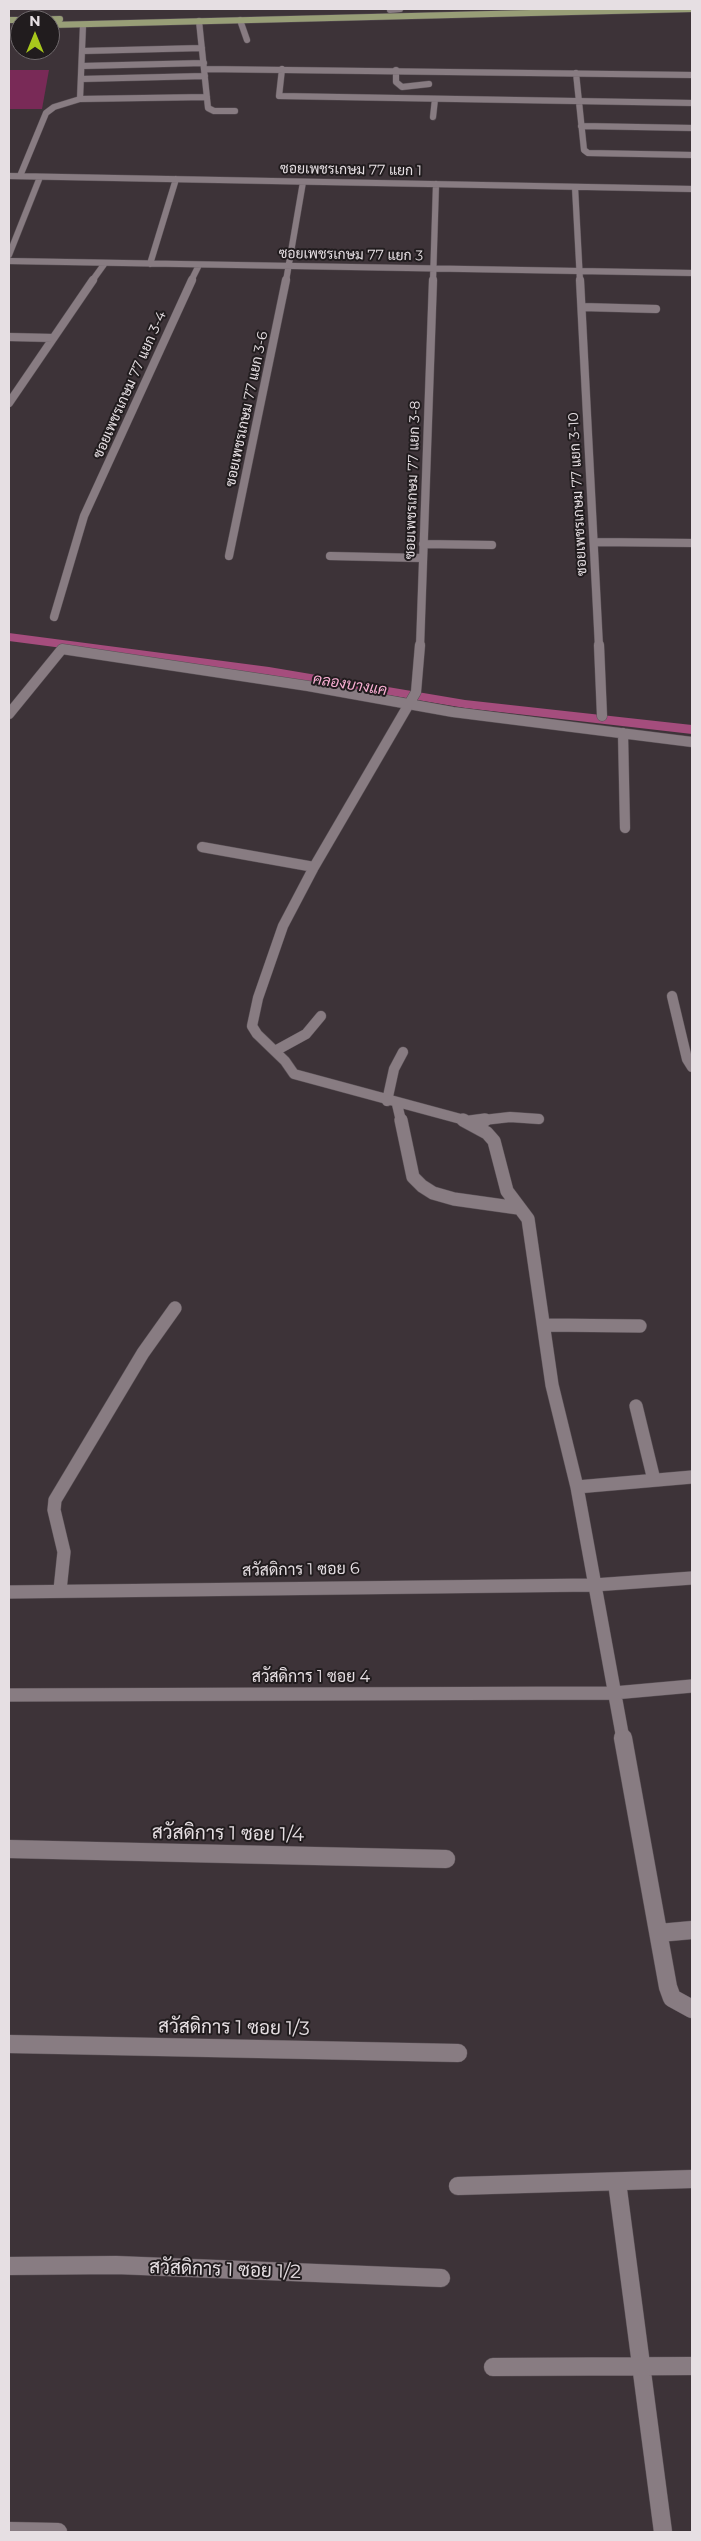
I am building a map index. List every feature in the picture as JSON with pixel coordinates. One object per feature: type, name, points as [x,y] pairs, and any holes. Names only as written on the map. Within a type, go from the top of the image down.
[{"type":"main road","points":[[60,26],[240,20],[446,10],[692,9]]},
{"type":"main road","points":[[60,19],[390,10],[422,11]]},
{"type":"street","points":[[390,10],[400,9]]},
{"type":"street","points":[[240,20],[247,40]]},
{"type":"street","points":[[199,21],[208,108],[210,110],[235,111]]},
{"type":"street","points":[[80,99],[83,25]]},
{"type":"street","points":[[83,51],[202,48]]},
{"type":"street","points":[[82,66],[204,66],[282,69],[692,75]]},
{"type":"street","points":[[282,69],[279,96],[692,102]]},
{"type":"street","points":[[396,70],[396,82],[402,87],[429,84]]},
{"type":"street","points":[[576,73],[584,150],[588,153],[692,155]]},
{"type":"street","points":[[81,79],[205,76]]},
{"type":"street","points":[[20,176],[49,110],[80,99],[207,96]]},
{"type":"street","points":[[433,117],[435,98]]},
{"type":"street","points":[[581,126],[692,128]]},
{"type":"street","name":"ซอยเพชรเกษม 77 แยก 1","points":[[9,176],[692,189]]},
{"type":"street","points":[[9,255],[40,177]]},
{"type":"street","points":[[150,264],[176,180]]},
{"type":"street","name":"ซอยเพชรเกษม 77 แยก 3-6","points":[[229,556],[289,266],[303,182]]},
{"type":"street","name":"ซอยเพชรเกษม 77 แยก 3-8","points":[[408,705],[416,692],[421,640],[422,544],[436,184]]},
{"type":"street","name":"ซอยเพชรเกษม 77 แยก 3-10","points":[[575,187],[595,542],[602,716]]},
{"type":"street","name":"ซอยเพชรเกษม 77 แยก 3","points":[[9,261],[692,273]]},
{"type":"street","points":[[9,402],[105,263]]},
{"type":"street","name":"ซอยเพชรเกษม 77 แยก 3-4","points":[[54,617],[84,516],[199,265]]},
{"type":"street","points":[[582,307],[656,309]]},
{"type":"street","points":[[9,337],[53,338]]},
{"type":"street","points":[[595,542],[692,542]]},
{"type":"street","points":[[422,544],[492,545]]},
{"type":"street","points":[[330,556],[422,558]]},
{"type":"street","points":[[9,714],[62,649],[308,686],[408,705],[692,742]]},
{"type":"street","points":[[408,705],[314,867],[283,926],[254,1014],[252,1026],[294,1074],[470,1122],[488,1133],[494,1141],[507,1191],[528,1219],[532,1236],[552,1385],[577,1487],[668,1987],[672,1998],[692,2009]]},
{"type":"street","points":[[623,733],[625,828]]},
{"type":"street","points":[[202,847],[314,867]]},
{"type":"street","points":[[672,996],[687,1059],[692,1067]]},
{"type":"street","points":[[275,1051],[306,1034],[321,1016]]},
{"type":"street","points":[[680,1030],[692,1030]]},
{"type":"street","points":[[403,1052],[394,1069],[392,1102],[413,1177],[433,1193],[454,1199],[518,1208]]},
{"type":"street","points":[[470,1122],[510,1117],[540,1119]]},
{"type":"street","points":[[60,1590],[64,1552],[54,1510],[56,1500],[143,1353],[175,1308]]},
{"type":"street","points":[[544,1324],[640,1326]]},
{"type":"street","points":[[636,1406],[654,1480]]},
{"type":"street","points":[[577,1487],[692,1477]]},
{"type":"street","name":"สวัสดิการ 1 ซอย 6","points":[[9,1592],[594,1585],[692,1578]]},
{"type":"street","name":"สวัสดิการ 1 ซอย 4","points":[[9,1695],[614,1693],[692,1686]]},
{"type":"street","name":"สวัสดิการ 1 ซอย 1/4","points":[[9,1849],[446,1859]]},
{"type":"street","points":[[659,1934],[692,1930]]},
{"type":"street","name":"สวัสดิการ 1 ซอย 1/3","points":[[9,2044],[458,2053]]},
{"type":"street","points":[[458,2186],[692,2179]]},
{"type":"street","points":[[617,2182],[643,2368],[662,2532]]},
{"type":"street","name":"สวัสดิการ 1 ซอย 1/2","points":[[9,2266],[116,2265],[441,2278]]},
{"type":"street","points":[[493,2366],[643,2368],[692,2366]]},
{"type":"street","points":[[9,2530],[58,2532]]},
{"type":"shaded area","points":[[9,70],[49,70],[42,109],[9,109]]},
{"type":"waterway","name":"คลองบางแค","points":[[9,637],[269,671],[465,704],[692,730]]}]
